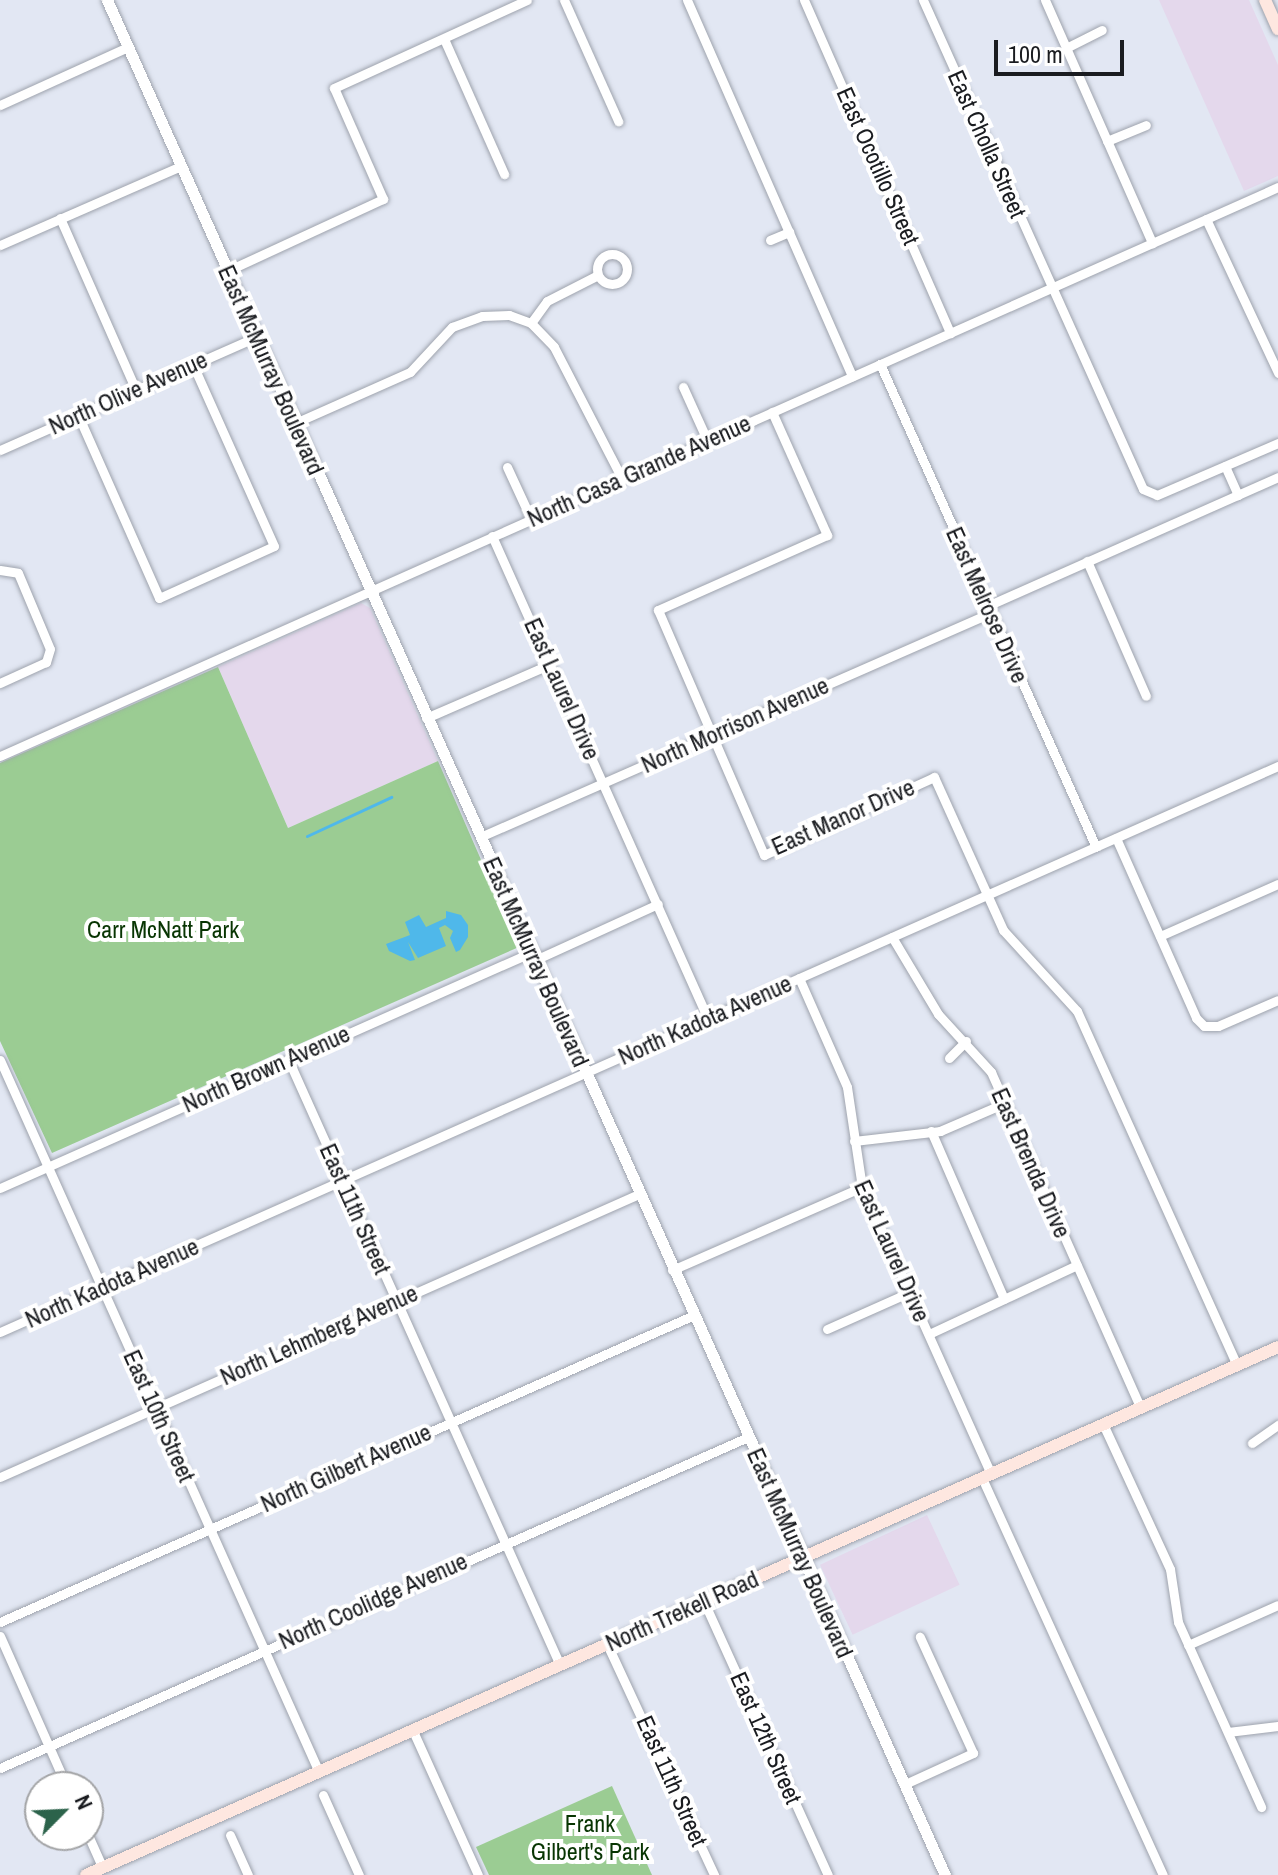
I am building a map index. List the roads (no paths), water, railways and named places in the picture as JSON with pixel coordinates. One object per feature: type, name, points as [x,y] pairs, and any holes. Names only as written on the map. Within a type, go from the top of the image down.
[{"type":"main road","points":[[1265,0],[1278,29]]},
{"type":"main road","name":"North Trekell Road","points":[[86,1875],[1278,1347]]},
{"type":"street","name":"East McMurray Boulevard","points":[[107,0],[945,1875]]},
{"type":"street","points":[[227,271],[383,199],[334,88],[527,0]]},
{"type":"street","points":[[564,0],[618,121]]},
{"type":"street","points":[[687,0],[852,376]]},
{"type":"street","name":"East Ocotillo Street","points":[[804,0],[950,333]]},
{"type":"street","name":"East Cholla Street","points":[[923,0],[1143,489],[1157,495],[1278,443]]},
{"type":"street","points":[[1045,0],[1152,243]]},
{"type":"street","points":[[1066,48],[1102,30]]},
{"type":"street","points":[[444,39],[504,174]]},
{"type":"street","points":[[0,105],[128,47]]},
{"type":"street","points":[[1107,141],[1146,125]]},
{"type":"street","points":[[0,245],[181,166]]},
{"type":"street","name":"North Casa Grande Avenue","points":[[0,756],[1278,187]]},
{"type":"street","points":[[60,218],[136,390]]},
{"type":"street","points":[[1206,219],[1278,373]]},
{"type":"street","points":[[770,240],[789,232]]},
{"type":"street","points":[[531,323],[547,301],[598,275]]},
{"type":"street","points":[[295,423],[410,372],[452,327],[495,316],[531,323],[554,347],[622,479]]},
{"type":"street","name":"North Olive Avenue","points":[[0,450],[256,337]]},
{"type":"street","name":"East Melrose Drive","points":[[880,364],[1096,847]]},
{"type":"street","points":[[78,415],[159,598],[274,546],[193,365]]},
{"type":"street","points":[[683,387],[707,440]]},
{"type":"street","name":"East Manor Drive","points":[[772,412],[827,535],[658,610],[764,855],[934,777],[1003,930],[1077,1011],[1237,1365]]},
{"type":"street","points":[[1225,466],[1238,495]]},
{"type":"street","points":[[507,467],[531,519]]},
{"type":"street","name":"North Morrison Avenue","points":[[480,837],[712,735],[1087,561],[1278,477]]},
{"type":"street","name":"East Laurel Drive","points":[[492,536],[708,1019]]},
{"type":"street","points":[[1087,561],[1146,696]]},
{"type":"street","points":[[0,570],[18,573],[50,649],[46,662],[0,683]]},
{"type":"street","points":[[426,718],[551,664]]},
{"type":"street","name":"North Kadota Avenue","points":[[0,1332],[1278,766]]},
{"type":"street","points":[[1116,838],[1196,1018],[1204,1026],[1218,1026],[1278,1000]]},
{"type":"street","points":[[1160,936],[1278,884]]},
{"type":"street","name":"North Brown Avenue","points":[[0,1188],[288,1059],[658,904]]},
{"type":"street","name":"East Brenda Drive","points":[[892,937],[913,979],[991,1072],[1140,1407]]},
{"type":"street","name":"East Laurel Drive","points":[[799,978],[847,1087],[862,1187],[929,1334],[986,1476],[1163,1875]]},
{"type":"street","points":[[949,1058],[966,1041]]},
{"type":"street","name":"East 11th Street","points":[[288,1059],[560,1665]]},
{"type":"street","name":"East 10th Street","points":[[0,1060],[319,1772]]},
{"type":"street","points":[[854,1141],[931,1131],[1005,1103]]},
{"type":"street","points":[[931,1131],[1004,1299]]},
{"type":"street","points":[[672,1270],[862,1187]]},
{"type":"street","name":"North Lehmberg Avenue","points":[[0,1477],[639,1194]]},
{"type":"street","points":[[929,1334],[1077,1265]]},
{"type":"street","points":[[827,1329],[910,1292]]},
{"type":"street","name":"North Gilbert Avenue","points":[[0,1622],[694,1315]]},
{"type":"street","points":[[1103,1424],[1170,1569],[1178,1622],[1261,1807]]},
{"type":"street","points":[[1252,1443],[1278,1425]]},
{"type":"street","name":"North Coolidge Avenue","points":[[0,1768],[748,1437]]},
{"type":"street","name":"East 12th Street","points":[[704,1602],[828,1875]]},
{"type":"street","points":[[1188,1645],[1278,1605]]},
{"type":"street","points":[[0,1636],[60,1771]]},
{"type":"street","points":[[905,1784],[973,1753],[920,1637]]},
{"type":"street","name":"East 11th Street","points":[[607,1644],[714,1875]]},
{"type":"street","points":[[1228,1732],[1278,1726]]},
{"type":"street","points":[[413,1731],[478,1875]]},
{"type":"street","points":[[323,1795],[359,1875]]},
{"type":"street","points":[[230,1835],[248,1875]]},
{"type":"street","points":[[95,1851],[103,1868]]},
{"type":"water","points":[[446,911],[461,915],[468,925],[468,937],[460,950],[456,952],[450,938],[453,931],[445,925],[439,928],[446,946],[418,958],[408,942],[415,960],[410,961],[389,951],[386,944],[410,935],[405,922],[419,915],[426,927],[446,918]]},
{"type":"waterway","points":[[307,836],[391,797]]},
{"type":"park label","name":"Carr McNatt Park","points":[[163,930]]},
{"type":"park label","name":"Frank Gilbert's Park","points":[[590,1838]]}]
